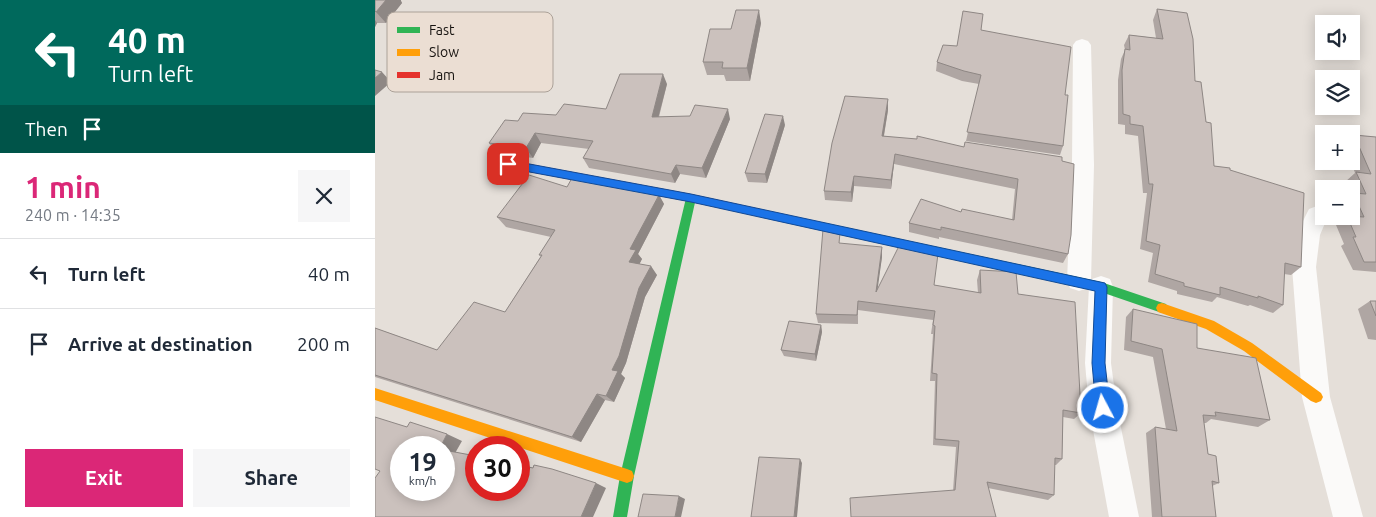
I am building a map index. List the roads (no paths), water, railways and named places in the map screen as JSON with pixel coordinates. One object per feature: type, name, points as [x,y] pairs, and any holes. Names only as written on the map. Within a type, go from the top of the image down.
[{"type":"street","points":[[1082,45],[1083,165],[1090,284],[1103,408],[1124,517]]},
{"type":"street","points":[[508,164],[691,198],[1090,284],[1210,325],[1248,347],[1316,397]]},
{"type":"street","points":[[620,517],[627,476],[691,198]]},
{"type":"street","points":[[1315,220],[1308,235],[1303,267],[1316,397],[1348,517]]},
{"type":"street","points":[[375,394],[627,476]]}]
